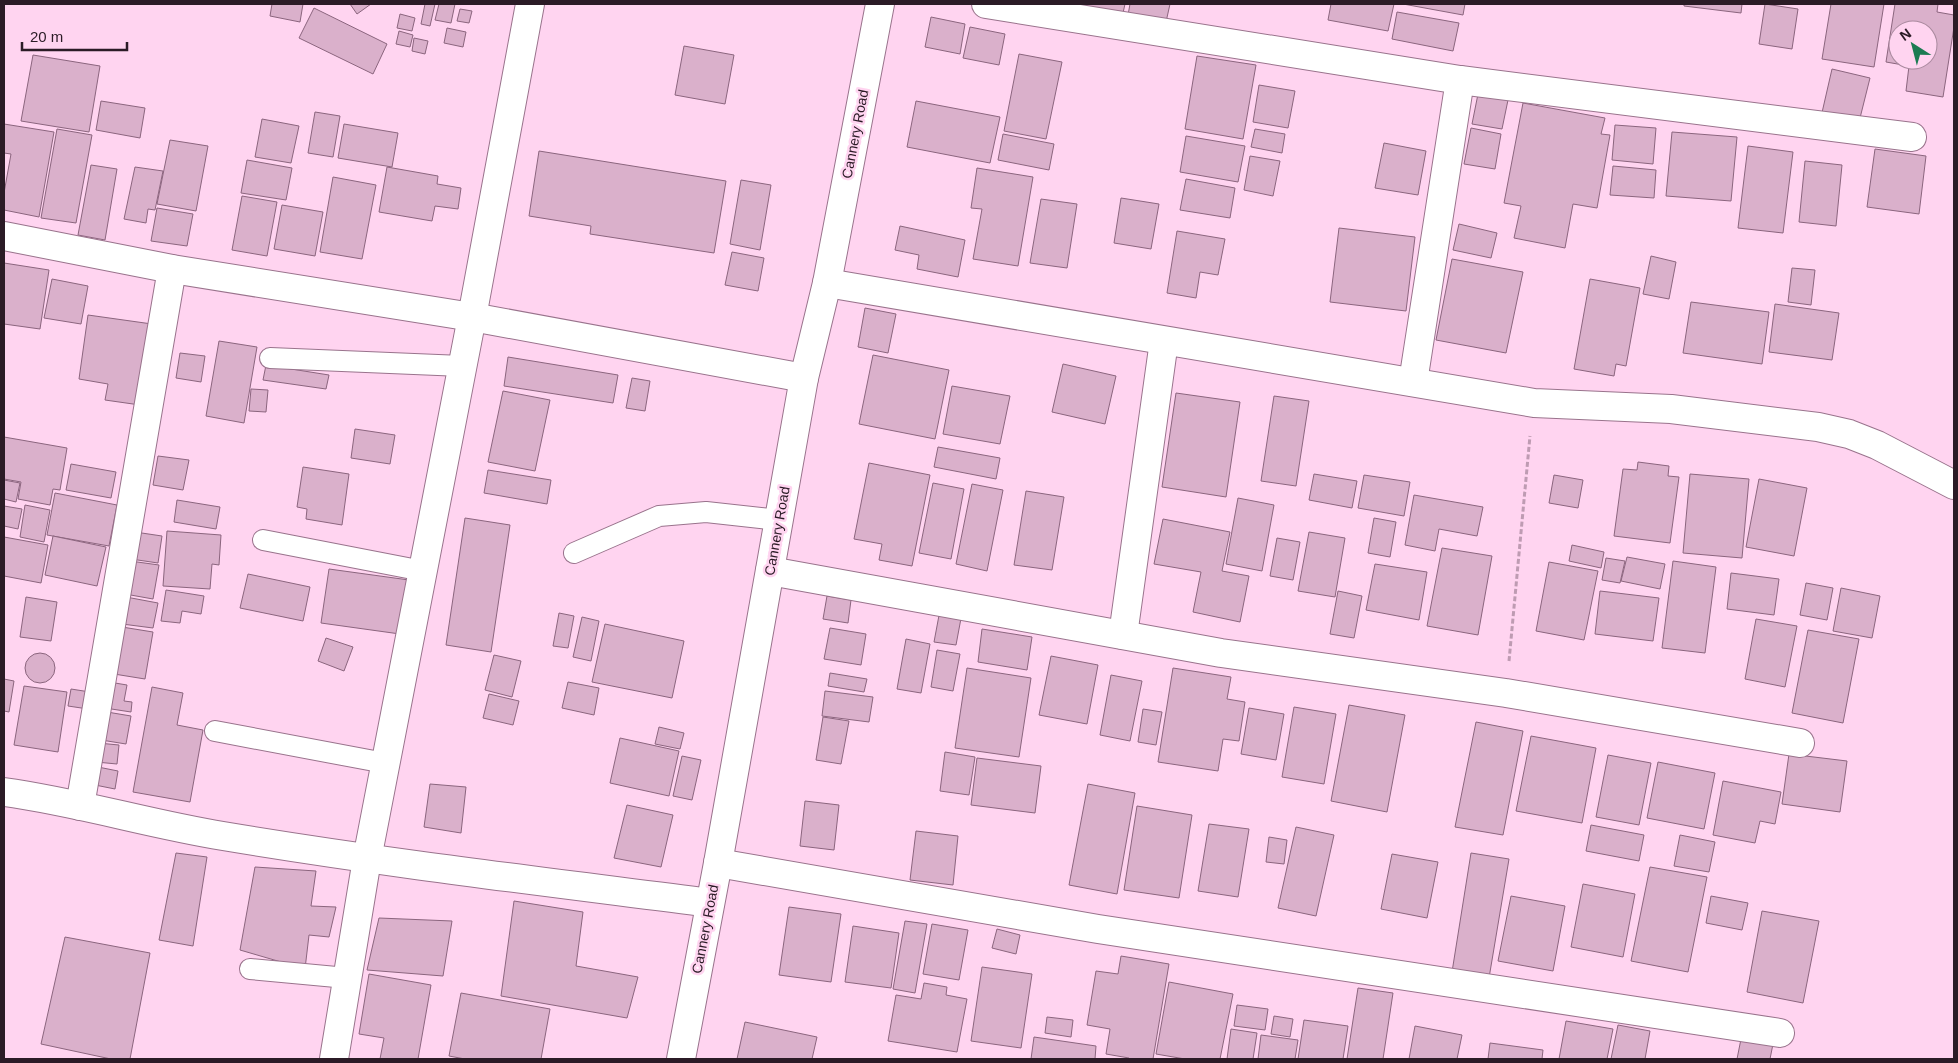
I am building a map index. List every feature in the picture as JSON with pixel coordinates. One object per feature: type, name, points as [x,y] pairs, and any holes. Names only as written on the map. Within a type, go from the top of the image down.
[{"type":"street","points":[[334,1059],[367,859],[530,4]]},
{"type":"street","name":"Cannery Road","points":[[680,1059],[718,863],[804,378],[827,283],[880,4]]},
{"type":"street","points":[[986,4],[1460,80],[1912,137]]},
{"type":"street","points":[[1413,382],[1460,80]]},
{"type":"street","points":[[4,236],[172,269],[472,316],[804,378]]},
{"type":"street","points":[[80,806],[172,269]]},
{"type":"street","points":[[827,283],[1534,403],[1671,409],[1818,427],[1849,434],[1877,445],[1954,485]]},
{"type":"street","points":[[1123,635],[1164,341]]},
{"type":"street","points":[[770,571],[1221,653],[1506,693],[1800,743]]},
{"type":"street","points":[[4,792],[43,797],[220,835],[367,859],[710,903]]},
{"type":"street","points":[[718,863],[1098,929],[1780,1033]]},
{"type":"lane","points":[[270,358],[462,366]]},
{"type":"lane","points":[[574,554],[659,516],[706,512],[779,520]]},
{"type":"lane","points":[[263,540],[423,571]]},
{"type":"lane","points":[[215,731],[385,763]]},
{"type":"lane","points":[[250,969],[347,978]]},
{"type":"path","points":[[1506,693],[1534,403]]},
{"type":"building","points":[[272,4],[303,4],[300,22],[270,16]]},
{"type":"building","points":[[350,4],[371,4],[357,14]]},
{"type":"building","points":[[425,4],[435,4],[430,26],[421,24]]},
{"type":"building","points":[[439,4],[455,4],[451,23],[435,20]]},
{"type":"building","points":[[1087,4],[1125,4],[1123,13],[1086,6]]},
{"type":"building","points":[[1130,4],[1170,4],[1166,22],[1128,15]]},
{"type":"building","points":[[1331,4],[1394,4],[1388,31],[1328,20]]},
{"type":"building","points":[[1403,4],[1465,4],[1463,15]]},
{"type":"building","points":[[1684,4],[1742,4],[1741,13],[1684,6]]},
{"type":"building","points":[[1765,4],[1798,9],[1792,49],[1759,44]]},
{"type":"building","points":[[1831,4],[1884,4],[1874,67],[1822,59]]},
{"type":"building","points":[[1895,4],[1938,4],[1937,12],[1954,15],[1954,27],[1943,97],[1906,91],[1909,70],[1938,70],[1938,20],[1893,20]]},
{"type":"building","points":[[314,8],[387,44],[373,74],[299,38]]},
{"type":"building","points":[[460,9],[472,11],[469,23],[457,21]]},
{"type":"building","points":[[1397,12],[1459,23],[1453,51],[1392,39]]},
{"type":"building","points":[[400,14],[415,18],[412,31],[397,28]]},
{"type":"building","points":[[931,17],[965,24],[960,54],[925,47]]},
{"type":"building","points":[[970,27],[1005,34],[999,65],[963,58]]},
{"type":"building","points":[[447,28],[466,32],[463,47],[444,43]]},
{"type":"building","points":[[399,31],[413,35],[410,47],[396,44]]},
{"type":"building","points":[[414,38],[428,41],[425,54],[412,51]]},
{"type":"building","points":[[684,46],[734,55],[725,104],[675,95]]},
{"type":"building","points":[[1019,54],[1062,62],[1046,139],[1004,131]]},
{"type":"building","points":[[33,55],[100,66],[89,132],[21,121]]},
{"type":"building","points":[[1197,56],[1256,65],[1243,139],[1185,129]]},
{"type":"building","points":[[1832,69],[1870,78],[1858,126],[1821,117]]},
{"type":"building","points":[[1259,85],[1295,91],[1288,128],[1253,122]]},
{"type":"building","points":[[1478,94],[1508,100],[1502,129],[1472,124]]},
{"type":"building","points":[[101,101],[145,108],[140,138],[96,130]]},
{"type":"building","points":[[916,101],[1000,117],[990,163],[907,147]]},
{"type":"building","points":[[1523,103],[1605,118],[1601,134],[1610,135],[1597,208],[1573,204],[1565,248],[1514,238],[1521,206],[1504,203]]},
{"type":"building","points":[[315,112],[340,116],[333,157],[308,153]]},
{"type":"building","points":[[262,119],[299,126],[291,163],[255,157]]},
{"type":"building","points":[[4,124],[54,132],[39,217],[4,210],[4,193],[11,154],[4,153]]},
{"type":"building","points":[[344,124],[398,133],[392,167],[338,158]]},
{"type":"building","points":[[1615,125],[1656,128],[1653,164],[1612,160]]},
{"type":"building","points":[[1471,128],[1501,134],[1495,169],[1464,164]]},
{"type":"building","points":[[57,129],[92,135],[76,223],[41,218]]},
{"type":"building","points":[[1255,129],[1285,134],[1282,153],[1251,147]]},
{"type":"building","points":[[1672,132],[1737,137],[1731,201],[1666,196]]},
{"type":"building","points":[[1003,134],[1054,144],[1049,170],[998,160]]},
{"type":"building","points":[[1186,136],[1245,146],[1238,182],[1180,172]]},
{"type":"building","points":[[170,140],[208,146],[196,211],[157,204]]},
{"type":"building","points":[[1384,143],[1426,151],[1418,195],[1375,188]]},
{"type":"building","points":[[1748,146],[1793,152],[1783,233],[1738,228]]},
{"type":"building","points":[[1875,149],[1926,156],[1919,214],[1867,207]]},
{"type":"building","points":[[539,151],[726,181],[714,253],[590,234],[591,226],[529,216]]},
{"type":"building","points":[[1250,156],[1280,161],[1273,196],[1244,190]]},
{"type":"building","points":[[247,160],[292,168],[286,200],[241,193]]},
{"type":"building","points":[[1805,161],[1842,165],[1836,226],[1799,222]]},
{"type":"building","points":[[91,165],[117,169],[105,240],[78,235]]},
{"type":"building","points":[[1613,166],[1656,170],[1654,198],[1610,195]]},
{"type":"building","points":[[135,167],[163,171],[155,210],[148,209],[146,223],[124,219]]},
{"type":"building","points":[[387,167],[438,176],[437,184],[461,188],[458,209],[435,206],[432,221],[379,212]]},
{"type":"building","points":[[977,168],[1033,177],[1018,266],[973,259],[982,209],[971,208]]},
{"type":"building","points":[[333,177],[376,185],[362,259],[320,252]]},
{"type":"building","points":[[1186,179],[1235,188],[1230,218],[1180,210]]},
{"type":"building","points":[[741,180],[771,185],[760,250],[730,244]]},
{"type":"building","points":[[242,196],[277,202],[267,256],[232,250]]},
{"type":"building","points":[[1121,198],[1159,204],[1151,249],[1114,243]]},
{"type":"building","points":[[1041,199],[1077,204],[1067,268],[1030,263]]},
{"type":"building","points":[[282,205],[323,212],[315,256],[274,249]]},
{"type":"building","points":[[157,208],[193,214],[187,246],[151,241]]},
{"type":"building","points":[[1459,224],[1497,233],[1491,258],[1453,250]]},
{"type":"building","points":[[900,226],[965,240],[958,277],[917,269],[919,255],[895,250]]},
{"type":"building","points":[[1339,228],[1415,237],[1406,311],[1330,302]]},
{"type":"building","points":[[1177,231],[1225,239],[1218,275],[1200,272],[1196,298],[1167,293]]},
{"type":"building","points":[[732,252],[764,258],[758,291],[725,285]]},
{"type":"building","points":[[1651,256],[1676,262],[1669,299],[1643,294]]},
{"type":"building","points":[[1452,259],[1523,272],[1506,353],[1436,340]]},
{"type":"building","points":[[4,263],[49,270],[40,329],[4,324]]},
{"type":"building","points":[[1792,268],[1815,270],[1811,305],[1788,302]]},
{"type":"building","points":[[52,279],[88,286],[81,324],[44,318]]},
{"type":"building","points":[[1590,279],[1640,288],[1626,366],[1616,364],[1614,376],[1574,369]]},
{"type":"building","points":[[1691,302],[1769,312],[1762,364],[1683,353]]},
{"type":"building","points":[[1775,304],[1839,313],[1832,360],[1769,352]]},
{"type":"building","points":[[865,308],[896,314],[888,353],[858,347]]},
{"type":"building","points":[[88,315],[152,324],[140,405],[105,400],[108,384],[79,379]]},
{"type":"building","points":[[219,341],[257,347],[244,423],[206,416]]},
{"type":"building","points":[[180,353],[205,356],[201,382],[176,378]]},
{"type":"building","points":[[873,355],[949,370],[935,439],[859,424]]},
{"type":"building","points":[[508,357],[618,375],[613,403],[504,386]]},
{"type":"building","points":[[1063,364],[1116,376],[1105,424],[1052,412]]},
{"type":"building","points":[[266,365],[329,375],[326,389],[263,380]]},
{"type":"building","points":[[632,378],[650,381],[645,411],[626,408]]},
{"type":"building","points":[[952,386],[1010,396],[1000,444],[943,434]]},
{"type":"building","points":[[251,389],[268,390],[266,412],[249,411]]},
{"type":"building","points":[[503,391],[550,400],[535,471],[488,462]]},
{"type":"building","points":[[1176,393],[1240,402],[1226,497],[1162,487]]},
{"type":"building","points":[[1274,396],[1309,401],[1296,486],[1261,481]]},
{"type":"building","points":[[355,429],[395,435],[390,464],[351,458]]},
{"type":"building","points":[[4,437],[67,448],[60,490],[53,489],[50,505],[18,499],[21,482],[4,479]]},
{"type":"building","points":[[938,447],[1000,458],[996,479],[934,467]]},
{"type":"building","points":[[158,456],[189,460],[183,490],[153,485]]},
{"type":"building","points":[[1638,462],[1669,466],[1668,476],[1679,477],[1670,543],[1614,536],[1623,469],[1637,470]]},
{"type":"building","points":[[869,463],[930,475],[912,566],[879,560],[882,544],[854,539]]},
{"type":"building","points":[[71,464],[116,472],[111,498],[66,490]]},
{"type":"building","points":[[303,467],[349,474],[342,525],[306,519],[307,509],[297,507]]},
{"type":"building","points":[[488,470],[551,480],[547,504],[484,493]]},
{"type":"building","points":[[1314,474],[1357,481],[1352,508],[1309,500]]},
{"type":"building","points":[[1690,474],[1749,479],[1742,558],[1683,553]]},
{"type":"building","points":[[1364,475],[1410,482],[1404,516],[1358,508]]},
{"type":"building","points":[[1554,475],[1583,480],[1578,508],[1549,503]]},
{"type":"building","points":[[1759,479],[1807,488],[1794,556],[1746,547]]},
{"type":"building","points":[[4,480],[20,483],[16,502],[4,499]]},
{"type":"building","points":[[933,483],[964,489],[951,559],[919,553]]},
{"type":"building","points":[[972,484],[1003,490],[987,571],[956,564]]},
{"type":"building","points":[[1026,491],[1064,497],[1052,570],[1014,565]]},
{"type":"building","points":[[55,493],[117,505],[109,546],[47,535]]},
{"type":"building","points":[[1414,495],[1483,507],[1477,536],[1439,529],[1435,551],[1405,545]]},
{"type":"building","points":[[1238,498],[1274,505],[1262,571],[1226,564]]},
{"type":"building","points":[[177,500],[220,507],[216,529],[174,522]]},
{"type":"building","points":[[25,505],[50,510],[44,542],[20,537]]},
{"type":"building","points":[[4,506],[22,509],[18,529],[4,526]]},
{"type":"building","points":[[465,518],[510,525],[491,652],[446,645]]},
{"type":"building","points":[[1374,518],[1396,522],[1390,557],[1368,553]]},
{"type":"building","points":[[1163,519],[1230,532],[1222,571],[1249,576],[1240,622],[1193,612],[1201,572],[1154,564]]},
{"type":"building","points":[[167,531],[221,535],[219,565],[212,564],[210,589],[163,586]]},
{"type":"building","points":[[135,532],[162,536],[158,563],[131,559]]},
{"type":"building","points":[[1309,532],[1345,538],[1335,597],[1298,591]]},
{"type":"building","points":[[53,536],[106,547],[97,586],[45,575]]},
{"type":"building","points":[[4,537],[48,545],[41,583],[4,576]]},
{"type":"building","points":[[1277,538],[1300,542],[1293,580],[1270,576]]},
{"type":"building","points":[[1572,545],[1604,552],[1601,568],[1569,561]]},
{"type":"building","points":[[1442,548],[1492,556],[1478,635],[1427,626]]},
{"type":"building","points":[[1627,557],[1665,564],[1660,589],[1621,581]]},
{"type":"building","points":[[1606,558],[1625,561],[1620,583],[1602,580]]},
{"type":"building","points":[[130,561],[159,565],[153,599],[125,594]]},
{"type":"building","points":[[1673,561],[1716,567],[1705,653],[1662,648]]},
{"type":"building","points":[[1549,562],[1598,571],[1584,640],[1536,631]]},
{"type":"building","points":[[1375,564],[1427,572],[1419,620],[1366,610]]},
{"type":"building","points":[[329,569],[409,580],[400,634],[321,623]]},
{"type":"building","points":[[1731,573],[1779,579],[1774,615],[1727,609]]},
{"type":"building","points":[[248,574],[310,587],[303,621],[240,608]]},
{"type":"building","points":[[1806,583],[1833,588],[1827,620],[1800,615]]},
{"type":"building","points":[[1841,588],[1880,596],[1872,638],[1833,631]]},
{"type":"building","points":[[166,590],[204,596],[201,614],[182,611],[180,623],[161,621]]},
{"type":"building","points":[[1338,591],[1362,596],[1354,638],[1330,634]]},
{"type":"building","points":[[1600,591],[1659,598],[1653,641],[1595,634]]},
{"type":"building","points":[[827,596],[851,600],[848,623],[823,619]]},
{"type":"building","points":[[26,597],[57,602],[51,641],[20,637]]},
{"type":"building","points":[[126,597],[158,603],[153,628],[122,624]]},
{"type":"building","points":[[940,610],[962,613],[956,645],[934,642]]},
{"type":"building","points":[[559,613],[574,616],[568,648],[553,646]]},
{"type":"building","points":[[582,617],[599,621],[591,661],[573,657]]},
{"type":"building","points":[[1756,619],[1797,626],[1785,687],[1745,679]]},
{"type":"building","points":[[605,624],[684,641],[672,698],[592,682]]},
{"type":"building","points":[[122,627],[153,632],[145,679],[114,674]]},
{"type":"building","points":[[830,628],[866,634],[861,665],[824,659]]},
{"type":"building","points":[[982,629],[1032,637],[1027,670],[978,662]]},
{"type":"building","points":[[1808,630],[1859,639],[1843,723],[1792,713]]},
{"type":"building","points":[[326,638],[353,647],[344,671],[318,661]]},
{"type":"building","points":[[906,639],[930,644],[921,693],[897,689]]},
{"type":"building","points":[[937,650],[960,654],[953,691],[931,687]]},
{"type":"building","points":[[40,653],[51,657],[55,668],[51,679],[40,683],[29,679],[25,668],[29,657]]},
{"type":"building","points":[[494,655],[521,661],[512,697],[485,690]]},
{"type":"building","points":[[1051,656],[1098,665],[1087,724],[1039,715]]},
{"type":"building","points":[[967,668],[1031,678],[1019,757],[955,748]]},
{"type":"building","points":[[1173,668],[1231,677],[1227,699],[1245,702],[1239,741],[1223,739],[1218,771],[1158,762]]},
{"type":"building","points":[[830,673],[867,679],[864,692],[828,686]]},
{"type":"building","points":[[1111,675],[1142,681],[1130,741],[1100,735]]},
{"type":"building","points":[[4,679],[14,681],[9,712],[4,711]]},
{"type":"building","points":[[109,682],[127,685],[124,701],[132,702],[131,712],[105,708]]},
{"type":"building","points":[[568,682],[599,688],[594,715],[562,708]]},
{"type":"building","points":[[24,686],[67,692],[58,752],[14,745]]},
{"type":"building","points":[[152,687],[183,693],[177,725],[203,730],[190,802],[133,792]]},
{"type":"building","points":[[71,689],[90,692],[88,709],[68,706]]},
{"type":"building","points":[[825,691],[873,697],[869,722],[822,716]]},
{"type":"building","points":[[489,694],[519,701],[513,725],[483,718]]},
{"type":"building","points":[[1349,705],[1405,715],[1387,812],[1331,801]]},
{"type":"building","points":[[1294,707],[1336,714],[1324,784],[1282,777]]},
{"type":"building","points":[[1249,708],[1284,714],[1276,760],[1241,754]]},
{"type":"building","points":[[1143,709],[1162,712],[1156,745],[1138,742]]},
{"type":"building","points":[[101,711],[131,716],[126,744],[95,739]]},
{"type":"building","points":[[823,717],[849,721],[841,764],[816,760]]},
{"type":"building","points":[[1476,722],[1523,731],[1503,835],[1455,827]]},
{"type":"building","points":[[659,727],[684,733],[680,749],[655,744]]},
{"type":"building","points":[[1531,736],[1596,748],[1582,823],[1516,811]]},
{"type":"building","points":[[620,738],[679,751],[669,796],[610,783]]},
{"type":"building","points":[[98,743],[119,745],[117,764],[96,762]]},
{"type":"building","points":[[945,752],[975,757],[969,795],[940,791]]},
{"type":"building","points":[[1789,754],[1847,761],[1840,812],[1782,804]]},
{"type":"building","points":[[1608,755],[1651,763],[1639,825],[1596,817]]},
{"type":"building","points":[[682,756],[701,760],[692,800],[673,796]]},
{"type":"building","points":[[977,758],[1041,766],[1035,813],[971,805]]},
{"type":"building","points":[[1658,762],[1715,773],[1704,829],[1647,818]]},
{"type":"building","points":[[98,767],[118,771],[115,789],[95,785]]},
{"type":"building","points":[[1723,781],[1781,792],[1775,824],[1760,821],[1755,843],[1713,835]]},
{"type":"building","points":[[430,784],[466,787],[461,833],[424,827]]},
{"type":"building","points":[[1088,784],[1135,793],[1117,894],[1069,885]]},
{"type":"building","points":[[805,801],[839,805],[834,850],[800,846]]},
{"type":"building","points":[[627,805],[673,815],[661,867],[614,858]]},
{"type":"building","points":[[1137,806],[1192,815],[1179,898],[1124,890]]},
{"type":"building","points":[[1209,824],[1249,829],[1238,897],[1198,891]]},
{"type":"building","points":[[1591,825],[1644,835],[1639,861],[1586,851]]},
{"type":"building","points":[[1296,827],[1334,835],[1316,916],[1278,908]]},
{"type":"building","points":[[916,831],[958,836],[953,885],[910,880]]},
{"type":"building","points":[[1680,835],[1715,842],[1709,872],[1674,866]]},
{"type":"building","points":[[1269,837],[1287,840],[1284,864],[1266,862]]},
{"type":"building","points":[[176,853],[207,857],[193,946],[159,940]]},
{"type":"building","points":[[1471,853],[1509,859],[1489,978],[1452,972]]},
{"type":"building","points":[[1392,854],[1438,862],[1427,918],[1381,909]]},
{"type":"building","points":[[255,867],[316,871],[311,906],[336,907],[329,937],[309,935],[305,969],[240,950]]},
{"type":"building","points":[[1650,867],[1707,877],[1688,972],[1631,961]]},
{"type":"building","points":[[1583,884],[1635,894],[1623,957],[1571,947]]},
{"type":"building","points":[[1511,896],[1565,906],[1553,971],[1498,961]]},
{"type":"building","points":[[1711,896],[1748,903],[1742,930],[1706,923]]},
{"type":"building","points":[[514,901],[583,912],[576,966],[638,977],[627,1018],[501,996]]},
{"type":"building","points":[[789,907],[841,914],[831,982],[779,975]]},
{"type":"building","points":[[1762,911],[1819,921],[1803,1003],[1747,992]]},
{"type":"building","points":[[379,918],[452,921],[443,976],[367,970]]},
{"type":"building","points":[[905,921],[927,924],[915,993],[893,989]]},
{"type":"building","points":[[932,924],[968,930],[959,980],[923,974]]},
{"type":"building","points":[[853,926],[899,933],[891,988],[845,982]]},
{"type":"building","points":[[997,929],[1020,935],[1016,954],[992,948]]},
{"type":"building","points":[[65,937],[150,953],[130,1059],[111,1059],[41,1044]]},
{"type":"building","points":[[1121,956],[1169,964],[1153,1059],[1129,1059],[1106,1054],[1110,1029],[1087,1025],[1096,971],[1118,974]]},
{"type":"building","points":[[982,967],[1032,974],[1021,1048],[971,1041]]},
{"type":"building","points":[[369,974],[431,985],[418,1059],[380,1059],[384,1038],[359,1034]]},
{"type":"building","points":[[1169,982],[1233,994],[1220,1059],[1185,1059],[1156,1054]]},
{"type":"building","points":[[924,983],[947,987],[946,995],[967,999],[957,1052],[888,1041],[896,995],[921,999]]},
{"type":"building","points":[[1358,988],[1393,993],[1383,1059],[1347,1059]]},
{"type":"building","points":[[461,993],[550,1009],[541,1059],[465,1059],[449,1056]]},
{"type":"building","points":[[1237,1005],[1268,1009],[1265,1030],[1234,1026]]},
{"type":"building","points":[[1274,1016],[1293,1019],[1290,1037],[1271,1034]]},
{"type":"building","points":[[1047,1017],[1073,1020],[1071,1037],[1045,1033]]},
{"type":"building","points":[[1304,1020],[1348,1026],[1343,1059],[1298,1059]]},
{"type":"building","points":[[1566,1021],[1613,1029],[1607,1059],[1559,1059]]},
{"type":"building","points":[[745,1022],[817,1037],[812,1059],[737,1059]]},
{"type":"building","points":[[1618,1025],[1650,1031],[1645,1059],[1611,1059]]},
{"type":"building","points":[[1415,1026],[1462,1035],[1457,1059],[1409,1059]]},
{"type":"building","points":[[1231,1029],[1257,1033],[1253,1059],[1227,1059]]},
{"type":"building","points":[[1261,1035],[1298,1040],[1295,1059],[1258,1059]]},
{"type":"building","points":[[1034,1037],[1096,1046],[1095,1059],[1031,1059]]},
{"type":"building","points":[[1741,1039],[1773,1044],[1770,1059],[1737,1059]]},
{"type":"building","points":[[1490,1043],[1543,1050],[1542,1059],[1488,1059]]}]
